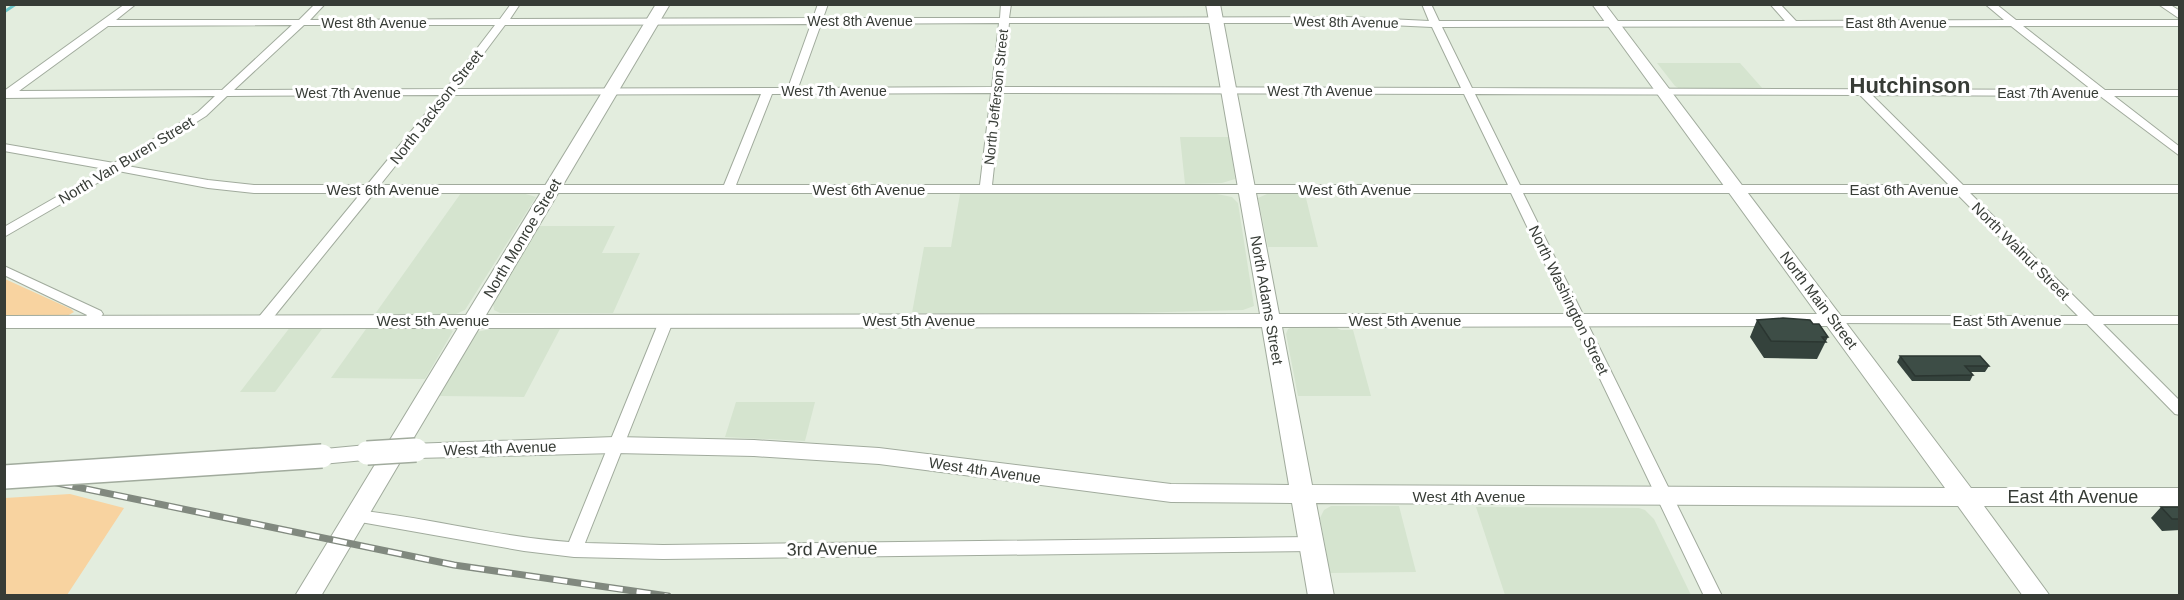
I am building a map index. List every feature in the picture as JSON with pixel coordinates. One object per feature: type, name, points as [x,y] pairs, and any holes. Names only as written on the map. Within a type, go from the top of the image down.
[{"type":"street","points":[[5,95],[132,4]]},
{"type":"street","name":"North Van Buren Street","points":[[4,233],[202,114],[321,4]]},
{"type":"street","name":"North Jackson Street","points":[[263,321],[448,94],[516,4]]},
{"type":"street","name":"North Monroe Street","points":[[307,596],[663,4]]},
{"type":"street","points":[[792,92],[823,4]]},
{"type":"street","name":"North Jefferson Street","points":[[986,189],[1006,4]]},
{"type":"street","name":"North Washington Street","points":[[1426,4],[1713,596]]},
{"type":"street","name":"North Main Street","points":[[1598,4],[2038,596]]},
{"type":"street","points":[[1774,4],[1793,23]]},
{"type":"street","points":[[1989,4],[2180,153]]},
{"type":"street","points":[[2162,4],[2180,16]]},
{"type":"street","name":"West 8th Avenue","points":[[107,23],[816,22],[1005,20],[1215,12],[1435,24],[1612,23]]},
{"type":"street","name":"North Adams Street","points":[[1215,12],[1322,596]]},
{"type":"street","name":"East 8th Avenue","points":[[1612,23],[2180,23]]},
{"type":"street","name":"West 7th Avenue","points":[[5,95],[997,90],[1664,92]]},
{"type":"street","points":[[729,189],[767,92]]},
{"type":"street","name":"East 7th Avenue","points":[[1664,92],[2180,93]]},
{"type":"street","name":"North Walnut Street","points":[[1863,92],[2180,410]]},
{"type":"street","name":"West 6th Avenue","points":[[4,147],[241,189],[1737,189]]},
{"type":"street","name":"East 6th Avenue","points":[[1737,189],[2180,189]]},
{"type":"street","points":[[4,270],[96,314],[90,321]]},
{"type":"street","points":[[574,550],[667,319]]},
{"type":"street","name":"West 5th Avenue","points":[[4,322],[667,319],[1834,320]]},
{"type":"street","name":"East 5th Avenue","points":[[1834,320],[2180,320]]},
{"type":"street","name":"West 4th Avenue","points":[[4,477],[416,450],[615,445],[754,448],[879,456],[1171,493],[1966,498]]},
{"type":"street","name":"East 4th Avenue","points":[[1966,498],[2180,497]]},
{"type":"street","name":"3rd Avenue","points":[[355,516],[387,519],[505,541],[574,550],[672,552],[1312,543]]},
{"type":"shaded area","points":[[1657,63],[1740,63],[1763,89],[1680,89]]},
{"type":"shaded area","points":[[1180,137],[1229,137],[1235,179],[1222,183],[1185,184]]},
{"type":"shaded area","points":[[461,193],[522,193],[536,197],[465,310],[456,314],[375,314]]},
{"type":"shaded area","points":[[960,194],[1217,194],[1232,197],[1238,203],[1254,306],[1243,310],[1130,313],[912,313],[924,247],[951,247]]},
{"type":"shaded area","points":[[1267,194],[1305,194],[1318,247],[1268,247],[1258,198]]},
{"type":"shaded area","points":[[538,226],[615,226],[602,253],[640,253],[613,313],[500,313],[494,310],[493,304]]},
{"type":"shaded area","points":[[5,279],[74,312],[67,316],[5,316]]},
{"type":"shaded area","points":[[325,325],[275,392],[240,392],[291,326]]},
{"type":"shaded area","points":[[1294,326],[1353,330],[1371,396],[1298,396],[1286,334],[1288,329]]},
{"type":"shaded area","points":[[500,327],[561,327],[524,397],[440,396],[439,394],[476,332]]},
{"type":"shaded area","points":[[366,329],[449,329],[453,331],[425,379],[331,378]]},
{"type":"shaded area","points":[[736,402],[815,402],[805,441],[725,437]]},
{"type":"shaded area","points":[[70,494],[124,508],[67,595],[5,595],[5,498]]},
{"type":"shaded area","points":[[1331,506],[1399,506],[1416,572],[1330,573],[1320,518],[1324,510]]},
{"type":"shaded area","points":[[1476,507],[1639,508],[1645,510],[1654,519],[1691,595],[1505,595]]},
{"type":"building","points":[[1783,318],[1810,320],[1813,324],[1819,324],[1828,337],[1822,337],[1826,342],[1771,341],[1757,320]]},
{"type":"building","points":[[1900,356],[1980,356],[1989,366],[1965,366],[1973,375],[1915,376]]},
{"type":"building","points":[[2161,507],[2180,507],[2180,519],[2172,519]]},
{"type":"waterway","points":[[4,12],[16,4]]},
{"type":"railway","points":[[4,472],[454,565],[668,596]]},
{"type":"district","name":"Hutchinson","points":[[1910,85]]}]
